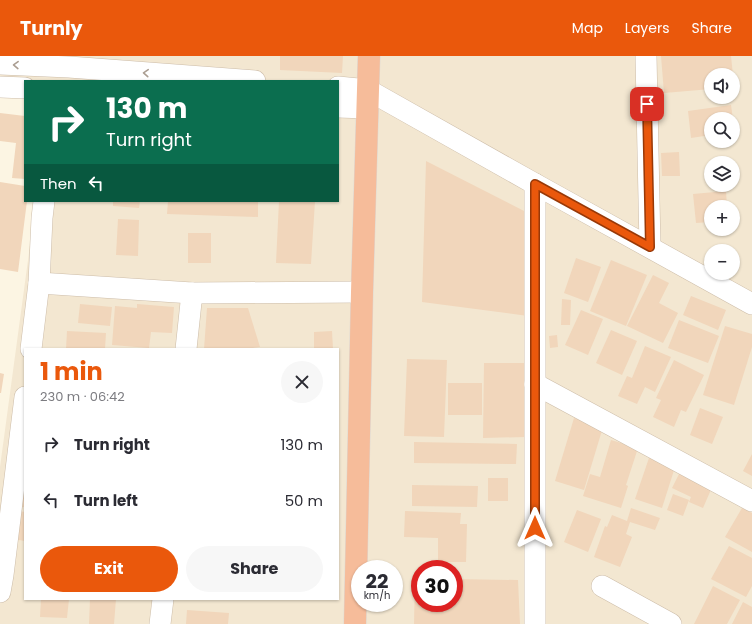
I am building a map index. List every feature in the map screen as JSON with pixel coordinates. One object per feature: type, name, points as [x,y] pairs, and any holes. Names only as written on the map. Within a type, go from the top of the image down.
[{"type":"highway","points":[[354,624],[369,56]]},
{"type":"street","points":[[646,56],[650,247]]},
{"type":"street","points":[[0,64],[69,67],[242,80]]},
{"type":"street","points":[[0,87],[24,88]]},
{"type":"street","points":[[339,87],[368,99],[535,184],[752,304]]},
{"type":"street","points":[[339,107],[368,99]]},
{"type":"street","points":[[535,184],[535,624]]},
{"type":"street","points":[[31,348],[39,283],[44,202]]},
{"type":"street","points":[[39,283],[192,293],[362,292]]},
{"type":"street","points":[[186,348],[192,293]]},
{"type":"street","points":[[535,384],[752,501]]},
{"type":"street","points":[[0,592],[24,405]]},
{"type":"street","points":[[602,586],[671,624]]},
{"type":"street","points":[[160,624],[163,600]]},
{"type":"shaded area","points":[[0,56],[752,56],[752,624],[0,624],[0,467],[36,202],[339,202],[339,80],[24,80],[0,78]]},
{"type":"building","points":[[280,56],[343,56],[342,73],[280,70]]},
{"type":"building","points":[[661,56],[731,56],[732,68],[704,68],[704,90],[664,93]]},
{"type":"building","points":[[731,105],[732,112],[704,112],[704,136],[691,138],[688,111]]},
{"type":"building","points":[[0,113],[24,116],[24,179],[12,178],[16,143],[0,141]]},
{"type":"building","points":[[679,152],[680,176],[662,176],[661,153]]},
{"type":"building","points":[[426,161],[528,213],[528,316],[422,302]]},
{"type":"building","points":[[0,182],[24,186],[24,202],[27,202],[18,272],[0,269]]},
{"type":"building","points":[[726,192],[727,200],[704,200],[704,222],[696,223],[693,194]]},
{"type":"building","points":[[113,202],[140,202],[139,208],[113,206]]},
{"type":"building","points":[[168,202],[258,202],[258,217],[167,214]]},
{"type":"building","points":[[279,202],[315,202],[311,264],[276,263]]},
{"type":"building","points":[[118,219],[139,220],[138,256],[116,255]]},
{"type":"building","points":[[188,233],[211,233],[211,263],[188,263]]},
{"type":"building","points":[[576,258],[601,267],[588,302],[564,293]]},
{"type":"building","points":[[611,260],[647,275],[626,326],[590,311]]},
{"type":"building","points":[[653,275],[669,283],[659,303],[678,313],[663,343],[627,326]]},
{"type":"building","points":[[691,296],[726,310],[718,330],[683,315]]},
{"type":"building","points":[[562,299],[571,300],[570,325],[561,325]]},
{"type":"building","points":[[80,304],[112,307],[110,326],[78,323]]},
{"type":"building","points":[[137,304],[174,307],[172,333],[151,332],[149,348],[112,345],[115,306],[137,308]]},
{"type":"building","points":[[207,308],[248,308],[260,347],[204,348]]},
{"type":"building","points":[[581,310],[603,319],[588,355],[565,345]]},
{"type":"building","points":[[679,320],[719,336],[708,363],[668,348]]},
{"type":"building","points":[[725,326],[752,334],[752,347],[734,405],[703,395]]},
{"type":"building","points":[[611,330],[637,341],[622,375],[596,363]]},
{"type":"building","points":[[67,331],[106,333],[105,348],[66,348]]},
{"type":"building","points":[[332,331],[333,348],[314,348],[314,332]]},
{"type":"building","points":[[557,335],[558,347],[550,348],[549,336]]},
{"type":"building","points":[[645,346],[671,357],[655,392],[645,387],[637,404],[618,396],[627,376],[632,378]]},
{"type":"building","points":[[407,359],[447,360],[444,437],[404,436]]},
{"type":"building","points":[[674,360],[704,375],[686,412],[681,410],[674,427],[653,417],[661,400],[656,398]]},
{"type":"building","points":[[484,363],[525,363],[525,437],[483,438]]},
{"type":"building","points":[[0,373],[4,374],[1,393],[0,393]]},
{"type":"building","points":[[448,383],[482,383],[482,415],[448,415]]},
{"type":"building","points":[[700,408],[723,417],[712,444],[690,435]]},
{"type":"building","points":[[574,418],[603,427],[584,490],[555,481]]},
{"type":"building","points":[[611,440],[638,448],[626,485],[628,486],[621,508],[583,496],[590,474],[600,477]]},
{"type":"building","points":[[414,442],[517,444],[516,464],[414,463]]},
{"type":"building","points":[[752,454],[752,476],[743,471]]},
{"type":"building","points":[[650,455],[676,464],[662,508],[635,499]]},
{"type":"building","points":[[681,470],[713,485],[703,508],[689,502],[691,497],[672,488]]},
{"type":"building","points":[[488,478],[508,478],[508,501],[488,501]]},
{"type":"building","points":[[412,485],[478,486],[477,507],[412,506]]},
{"type":"building","points":[[22,492],[24,492],[24,507],[22,507]]},
{"type":"building","points":[[673,494],[689,500],[683,516],[667,510]]},
{"type":"building","points":[[631,508],[660,518],[655,530],[630,522],[626,534],[632,537],[620,567],[594,557],[605,526],[607,527],[612,515],[627,521]]},
{"type":"building","points":[[742,508],[752,513],[752,552],[725,537]]},
{"type":"building","points":[[577,510],[601,519],[588,552],[564,542]]},
{"type":"building","points":[[18,511],[24,512],[24,541],[13,539]]},
{"type":"building","points":[[405,511],[461,513],[460,524],[467,524],[466,562],[463,562],[463,560],[438,560],[438,538],[404,537]]},
{"type":"building","points":[[729,546],[752,558],[752,586],[746,597],[711,579]]},
{"type":"building","points":[[463,579],[518,580],[520,624],[414,624],[414,612],[463,612]]},
{"type":"building","points":[[713,586],[740,600],[727,624],[694,624]]},
{"type":"building","points":[[41,600],[69,600],[67,618],[40,617]]},
{"type":"building","points":[[90,600],[116,600],[114,624],[89,624]]},
{"type":"building","points":[[743,602],[752,607],[752,624],[732,624]]},
{"type":"building","points":[[187,610],[229,613],[228,624],[186,624]]},
{"type":"route","points":[[535,528],[535,184],[650,247],[647,104]]}]
